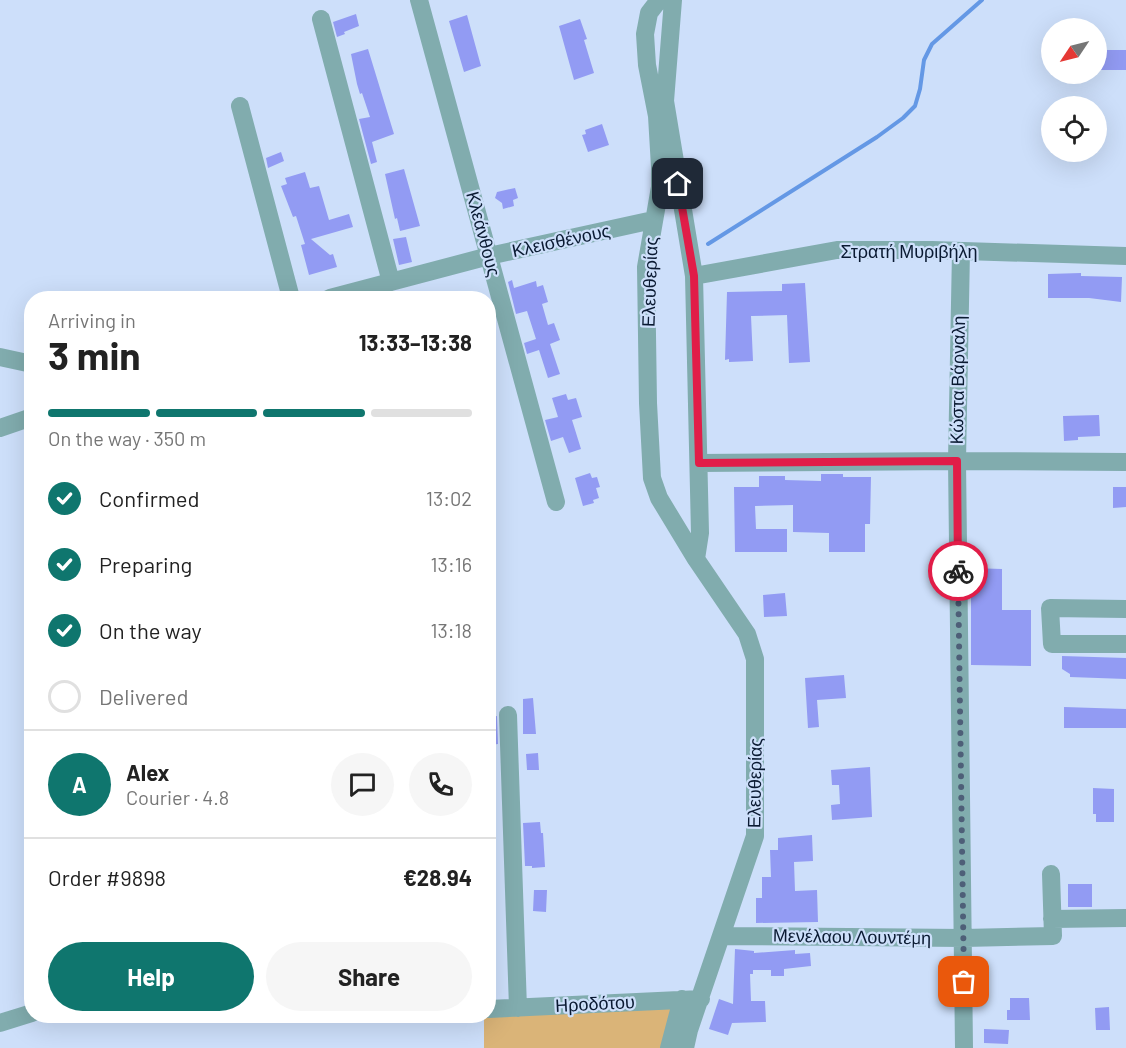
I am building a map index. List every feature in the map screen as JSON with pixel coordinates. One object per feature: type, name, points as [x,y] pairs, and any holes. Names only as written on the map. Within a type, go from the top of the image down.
[{"type":"street","name":"Κλεάνθους","points":[[419,0],[556,502]]},
{"type":"street","name":"Ελευθερίας","points":[[659,0],[649,13],[645,34],[647,65],[657,116],[660,167],[646,287],[652,478],[659,498],[696,559],[747,634],[755,659],[756,829],[685,1048]]},
{"type":"street","name":"Ελευθερίας","points":[[674,0],[665,101],[694,276],[700,533],[696,559]]},
{"type":"street","points":[[321,20],[391,282]]},
{"type":"street","points":[[240,106],[289,291]]},
{"type":"street","name":"Κλεισθένους","points":[[357,291],[490,261],[653,220]]},
{"type":"street","name":"Στρατή Μυριβήλη","points":[[694,276],[837,250],[1126,256]]},
{"type":"street","name":"Κώστα Βάρναλη","points":[[961,251],[957,461],[958,696],[964,1048]]},
{"type":"street","points":[[0,357],[24,362]]},
{"type":"street","points":[[0,428],[24,420]]},
{"type":"street","points":[[699,463],[1126,462]]},
{"type":"street","points":[[1126,609],[1050,608],[1052,644],[1126,644]]},
{"type":"street","points":[[508,715],[518,1008]]},
{"type":"street","points":[[1051,874],[1052,928]]},
{"type":"street","name":"Μενέλαου Λουντέμη","points":[[723,936],[963,938],[1126,918]]},
{"type":"street","points":[[669,1048],[681,999]]},
{"type":"street","name":"Ηροδότου","points":[[496,1009],[701,999]]},
{"type":"street","points":[[0,1023],[24,1016]]},
{"type":"shaded area","points":[[673,1006],[665,1048],[484,1048],[484,1023],[496,1023],[496,1015]]},
{"type":"building","points":[[356,14],[359,26],[337,37],[333,22]]},
{"type":"building","points":[[467,15],[481,66],[464,72],[449,21]]},
{"type":"building","points":[[580,19],[594,73],[574,80],[559,26]]},
{"type":"building","points":[[368,49],[394,134],[372,142],[377,162],[371,164],[359,119],[370,117],[362,93],[360,94],[351,54]]},
{"type":"building","points":[[1107,50],[1126,50],[1126,70],[1107,70]]},
{"type":"building","points":[[602,124],[609,145],[588,152],[582,135],[586,134],[585,130]]},
{"type":"building","points":[[281,152],[284,161],[268,168],[266,158]]},
{"type":"building","points":[[404,169],[420,226],[400,231],[385,174]]},
{"type":"building","points":[[305,172],[310,188],[319,186],[329,220],[349,214],[353,227],[311,239],[330,255],[333,254],[337,267],[309,275],[301,245],[305,244],[296,216],[293,217],[281,186],[287,184],[285,178]]},
{"type":"building","points":[[515,188],[518,198],[513,200],[514,206],[503,209],[502,203],[495,198],[497,192]]},
{"type":"building","points":[[406,237],[412,262],[399,265],[393,239]]},
{"type":"building","points":[[1081,273],[1081,276],[1122,277],[1121,302],[1089,298],[1048,298],[1048,274]]},
{"type":"building","points":[[512,280],[514,288],[536,281],[537,287],[543,285],[548,302],[542,304],[548,325],[554,323],[560,340],[550,344],[560,374],[548,378],[539,350],[527,354],[524,343],[536,339],[527,311],[516,314],[508,282]]},
{"type":"building","points":[[805,283],[810,362],[789,363],[787,315],[751,316],[753,361],[729,362],[729,359],[725,360],[727,292],[782,291],[782,284]]},
{"type":"building","points":[[566,394],[568,400],[576,398],[582,417],[572,420],[581,449],[569,453],[563,437],[551,441],[545,420],[558,417],[552,398]]},
{"type":"building","points":[[1099,415],[1100,436],[1078,437],[1078,440],[1064,441],[1063,416]]},
{"type":"building","points":[[590,473],[592,478],[597,477],[600,487],[596,488],[599,498],[593,500],[594,503],[583,506],[575,478]]},
{"type":"building","points":[[821,474],[871,477],[870,524],[865,524],[865,552],[829,552],[829,533],[793,532],[793,505],[755,506],[756,529],[787,529],[787,552],[735,552],[734,487],[759,487],[759,476],[785,476],[785,480],[821,481]]},
{"type":"building","points":[[1113,487],[1126,487],[1126,507],[1113,508]]},
{"type":"building","points":[[971,568],[1002,569],[1002,610],[1031,610],[1031,666],[971,665]]},
{"type":"building","points":[[785,593],[787,616],[764,617],[763,595]]},
{"type":"building","points":[[1062,656],[1126,658],[1126,679],[1070,677],[1070,674],[1062,669]]},
{"type":"building","points":[[844,675],[846,698],[817,700],[819,727],[808,728],[805,678]]},
{"type":"building","points":[[533,698],[536,734],[523,734],[523,699]]},
{"type":"building","points":[[1064,707],[1126,709],[1126,728],[1064,728]]},
{"type":"building","points":[[496,716],[498,744],[496,744]]},
{"type":"building","points":[[538,753],[539,770],[527,770],[526,754]]},
{"type":"building","points":[[870,767],[872,817],[832,820],[831,805],[840,804],[839,785],[832,785],[831,770]]},
{"type":"building","points":[[1093,788],[1114,789],[1114,822],[1096,822],[1096,814],[1093,814]]},
{"type":"building","points":[[540,822],[545,867],[532,868],[532,866],[525,866],[523,823]]},
{"type":"building","points":[[812,835],[813,861],[794,862],[795,891],[817,890],[818,922],[756,923],[756,898],[762,898],[762,877],[771,877],[770,850],[778,850],[778,838]]},
{"type":"building","points":[[1068,884],[1092,884],[1092,907],[1068,907]]},
{"type":"building","points":[[534,890],[547,890],[546,912],[533,911]]},
{"type":"building","points":[[735,949],[754,951],[754,953],[795,950],[795,954],[810,953],[811,966],[784,969],[784,976],[771,976],[771,970],[753,970],[753,974],[750,974],[751,1001],[765,1001],[766,1022],[732,1023],[728,1035],[709,1029],[719,999],[733,1004]]},
{"type":"building","points":[[1010,998],[1029,998],[1030,1020],[1007,1020]]},
{"type":"building","points":[[1109,1007],[1110,1030],[1096,1030],[1095,1008]]},
{"type":"building","points":[[984,1029],[1009,1030],[1008,1044],[984,1043]]},
{"type":"waterway","points":[[708,244],[877,137],[903,118],[915,106],[924,60],[932,44],[982,0]]},
{"type":"way so far","points":[[958,571],[964,982]]},
{"type":"route","points":[[678,184],[694,276],[699,463],[957,461],[958,571]]}]
